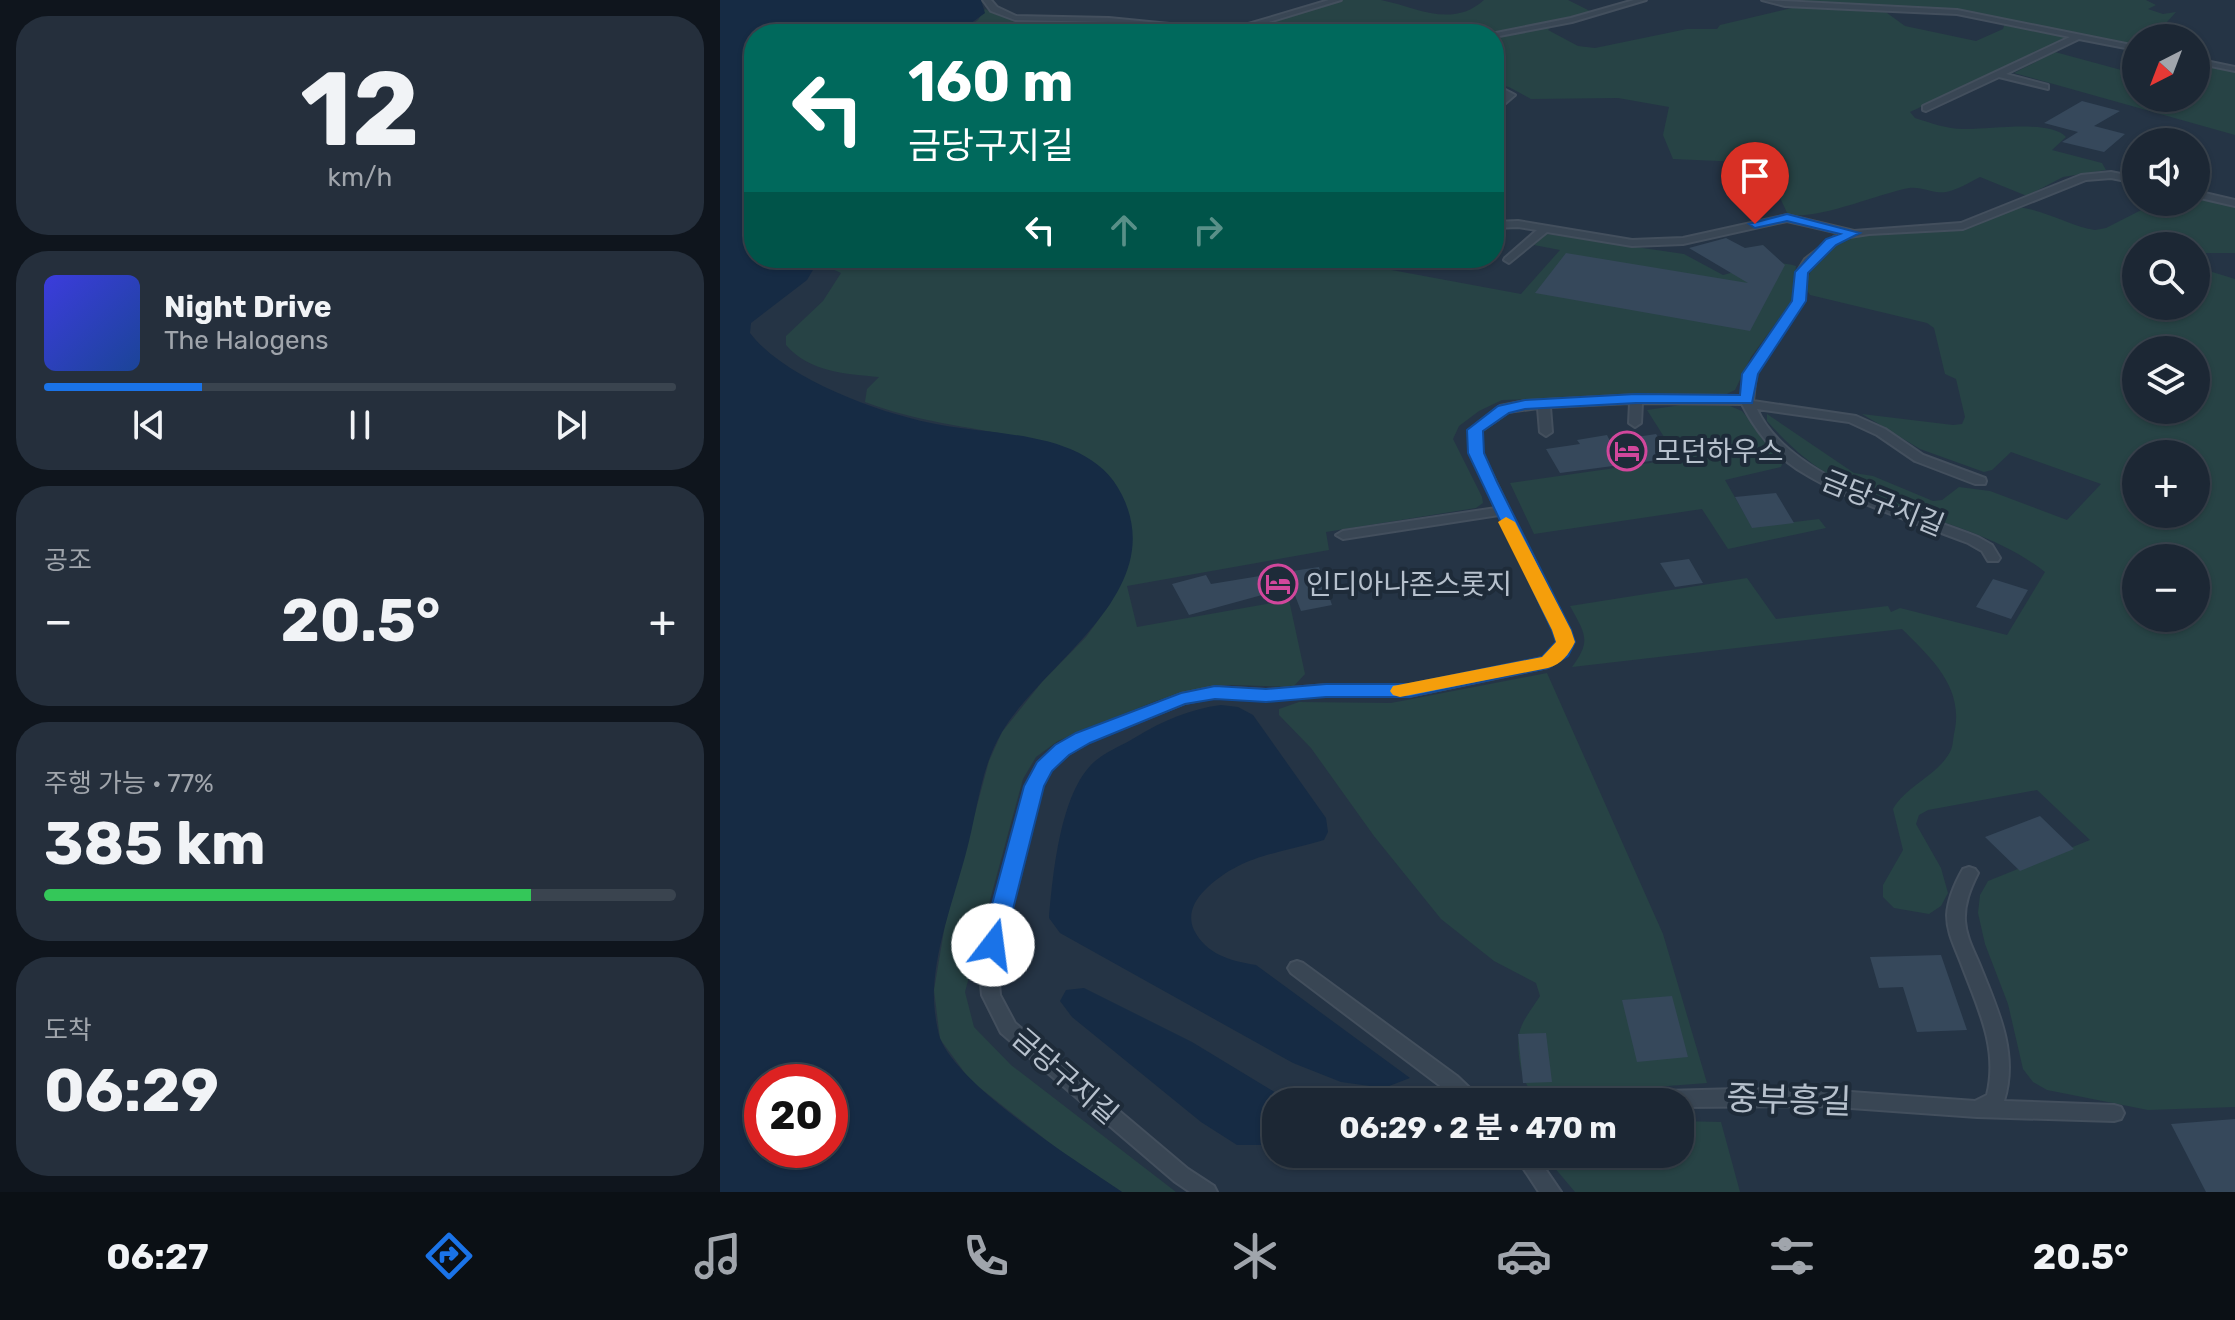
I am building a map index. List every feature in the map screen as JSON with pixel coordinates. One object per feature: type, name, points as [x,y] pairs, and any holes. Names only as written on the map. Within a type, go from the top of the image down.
[{"type":"lane","points":[[987,0],[994,9],[1015,18],[1149,24]]},
{"type":"lane","points":[[1256,24],[1337,0]]},
{"type":"lane","points":[[1606,0],[1626,6]]},
{"type":"lane","points":[[1504,33],[1549,25],[1642,0]]},
{"type":"lane","points":[[1766,0],[1785,4],[1957,12],[2122,45]]},
{"type":"lane","points":[[1926,108],[2079,36]]},
{"type":"lane","points":[[2210,64],[2235,69]]},
{"type":"lane","points":[[1998,74],[2045,87]]},
{"type":"lane","points":[[1504,226],[1545,228],[1632,243],[1662,243],[1787,218],[1853,233],[1963,226],[2071,180],[2099,175],[2122,178]]},
{"type":"lane","points":[[2210,197],[2235,203]]},
{"type":"lane","points":[[1509,260],[1545,228]]},
{"type":"lane","points":[[1748,402],[1750,374],[1799,301],[1802,272],[1831,242],[1853,233]]},
{"type":"lane","points":[[1635,423],[1636,399]]},
{"type":"lane","name":"금당구지길","points":[[1207,1192],[1181,1175],[1037,1055],[1008,1028],[991,995],[988,961],[1034,786],[1044,767],[1062,750],[1083,738],[1181,699],[1215,692],[1266,695],[1326,690],[1409,691],[1548,662],[1561,652],[1566,642],[1476,453],[1475,430],[1504,409],[1636,399],[1748,402],[1852,419],[1881,432],[1919,458],[1980,481]]},
{"type":"lane","name":"금당구지길","points":[[1748,402],[1777,446],[1822,480],[1973,540],[1987,548],[1993,558]]},
{"type":"lane","points":[[1544,404],[1546,432]]},
{"type":"lane","points":[[1343,535],[1501,511]]},
{"type":"lane","points":[[1969,873],[1958,897],[1956,914],[1959,935],[1999,1043],[2003,1079],[1995,1100],[1977,1109]]},
{"type":"lane","points":[[1297,968],[1456,1088]]},
{"type":"lane","name":"중부흥길","points":[[1694,1097],[1823,1098],[1977,1109],[2114,1113]]},
{"type":"lane","points":[[1534,1168],[1551,1192]]},
{"type":"green space","points":[[1342,0],[1381,0],[1447,15],[1472,9],[1484,0],[1568,0],[1592,12],[1546,25],[1504,32],[1504,24],[1264,24]]},
{"type":"green space","points":[[1771,0],[2146,0],[2156,5],[2148,9],[2163,14],[2176,12],[2167,24],[2122,24],[2122,44],[1956,10]]},
{"type":"green space","points":[[1800,6],[1883,10],[1905,26],[1976,41],[2003,29],[2005,23],[2069,37],[1910,112],[1915,118],[1951,128],[2047,128],[2066,137],[2052,150],[2102,163],[2106,170],[2063,177],[2027,196],[1980,177],[1946,192],[1909,188],[1832,210],[1788,215],[1777,191],[1741,162],[1673,159],[1663,135],[1669,107],[1618,98],[1531,99],[1504,86],[1504,35],[1551,27],[1548,30],[1578,46],[1595,48],[1687,29],[1717,29],[1720,25]]},
{"type":"green space","points":[[985,9],[1025,20],[1135,24],[972,24]]},
{"type":"green space","points":[[2055,52],[2122,70],[2122,103],[2014,73]]},
{"type":"green space","points":[[2210,67],[2235,71],[2235,135],[2153,112],[2210,112]]},
{"type":"green space","points":[[2210,200],[2235,206],[2235,253],[2210,253],[2210,232],[2122,232],[2122,320],[2210,320],[2210,271],[2235,279],[2235,1107],[2148,1110],[2047,1090],[2033,1082],[2023,1069],[2008,1004],[1985,944],[1978,913],[1980,895],[1988,881],[2090,840],[2037,790],[1928,810],[1919,815],[1916,824],[1941,868],[1948,893],[1941,906],[1929,914],[1894,908],[1883,897],[1883,885],[1903,850],[1893,809],[1950,752],[1956,718],[1955,702],[1943,676],[1935,663],[1902,629],[1572,667],[1582,650],[1584,637],[1570,606],[1747,578],[1776,619],[1888,606],[1891,612],[1900,608],[2007,635],[2045,572],[1996,543],[1862,493],[1837,480],[1791,446],[1767,421],[1767,414],[1854,473],[1873,476],[1933,501],[1942,500],[1959,487],[1990,491],[2067,520],[2101,484],[2011,452],[1992,470],[1984,472],[1920,449],[1862,414],[1953,425],[1962,424],[1965,417],[1956,379],[1945,374],[1934,328],[1927,323],[1810,295],[1806,289],[1813,266],[1827,250],[1845,240],[1867,234],[1960,229],[2017,208],[2033,210],[2095,230],[2130,216],[2210,216]]},
{"type":"green space","points":[[1547,234],[1684,254],[1723,275],[1750,267],[1787,264],[1796,266],[1793,300],[1751,357],[1735,390],[1720,397],[1659,395],[1502,400],[1479,411],[1459,426],[1453,439],[1482,497],[1483,503],[1476,508],[1326,532],[1329,550],[1127,586],[1137,627],[1289,600],[1305,674],[1293,687],[1228,685],[1190,690],[1156,701],[1058,741],[1036,757],[1023,779],[965,992],[974,1027],[1011,1065],[1176,1192],[1122,1192],[1056,1148],[970,1080],[940,1039],[934,990],[945,925],[989,761],[1002,732],[1042,682],[1086,637],[1110,604],[1124,573],[1074,451],[1022,437],[918,418],[865,402],[867,389],[879,377],[841,373],[817,366],[795,354],[786,345],[786,336],[823,301],[841,273],[830,268],[1381,268],[1521,294],[1560,250],[1534,245]]},
{"type":"green space","points":[[1681,405],[1730,406],[1742,411],[1783,462],[1781,467],[1725,480],[1752,527],[1819,519],[1826,528],[1728,549],[1702,509],[1534,534],[1510,483],[1678,459],[1647,410]]},
{"type":"green space","points":[[1547,673],[1663,934],[1707,1083],[1642,1088],[1529,1088],[1519,1056],[1519,1037],[1524,1021],[1540,996],[1536,983],[1494,961],[1441,919],[1374,836],[1311,748],[1279,715],[1279,709],[1299,702],[1391,703]]},
{"type":"green space","points":[[1694,1121],[1721,1122],[1740,1192],[1575,1192],[1555,1168],[1694,1168]]},
{"type":"water","points":[[720,0],[981,0],[985,13],[970,24],[744,24],[744,268],[814,268],[807,280],[751,323],[750,333],[787,366],[838,393],[892,413],[941,425],[1042,440],[1067,448],[1089,459],[1108,474],[1122,495],[1132,530],[1129,563],[1116,594],[1096,623],[1021,705],[995,746],[980,791],[936,971],[936,1021],[940,1038],[951,1057],[994,1100],[1122,1192],[720,1192]]},
{"type":"water","points":[[1210,707],[1238,707],[1253,715],[1326,818],[1328,832],[1324,840],[1260,857],[1218,879],[1195,904],[1191,914],[1194,930],[1212,951],[1256,965],[1410,1078],[1384,1088],[1341,1082],[1293,1063],[1060,933],[1049,918],[1060,835],[1073,793],[1082,776],[1103,755],[1156,726]]},
{"type":"water","points":[[1084,988],[1192,1042],[1268,1088],[1262,1088],[1262,1145],[1237,1145],[1201,1122],[1072,1017],[1060,1001],[1066,990]]},
{"type":"building","points":[[2082,101],[2120,111],[2094,126],[2122,133],[2122,137],[2104,152],[2062,142],[2078,132],[2044,123]]},
{"type":"building","points":[[1726,238],[1745,248],[1763,245],[1785,265],[1750,331],[1535,293],[1566,253],[1748,283],[1689,248]]},
{"type":"building","points":[[1656,434],[1673,458],[1560,473],[1546,449],[1580,444],[1577,440],[1607,435],[1610,441]]},
{"type":"building","points":[[1776,493],[1794,523],[1752,528],[1735,497]]},
{"type":"building","points":[[1689,559],[1703,583],[1675,587],[1660,563]]},
{"type":"building","points":[[1319,567],[1332,605],[1301,611],[1286,572]]},
{"type":"building","points":[[1285,572],[1288,588],[1189,615],[1172,584],[1206,575],[1211,584]]},
{"type":"building","points":[[1993,579],[2028,590],[2011,619],[1976,607]]},
{"type":"building","points":[[2040,816],[2074,849],[2020,871],[1985,837]]},
{"type":"building","points":[[1941,955],[1967,1030],[1917,1032],[1903,987],[1879,988],[1870,957]]},
{"type":"building","points":[[1672,996],[1688,1057],[1637,1062],[1622,1000]]},
{"type":"building","points":[[1546,1033],[1552,1082],[1523,1083],[1518,1034]]},
{"type":"building","points":[[2235,1119],[2235,1192],[2206,1192],[2171,1124]]},
{"type":"slow traffic","points":[[1400,691],[1548,662],[1561,652],[1566,642],[1562,630],[1506,522]]},
{"type":"place","name":"모던하우스","points":[[1627,451]]},
{"type":"place","name":"인디아나존스롯지","points":[[1278,584]]},
{"type":"route","points":[[993,945],[1034,786],[1044,767],[1062,750],[1083,738],[1181,699],[1215,692],[1266,695],[1326,690],[1409,691],[1548,662],[1561,652],[1566,642],[1562,630],[1488,482],[1476,453],[1473,441],[1475,430],[1487,418],[1504,409],[1525,405],[1636,399],[1747,400],[1750,374],[1799,301],[1802,272],[1809,261],[1831,242],[1853,233],[1787,218],[1773,218],[1755,224]]}]
